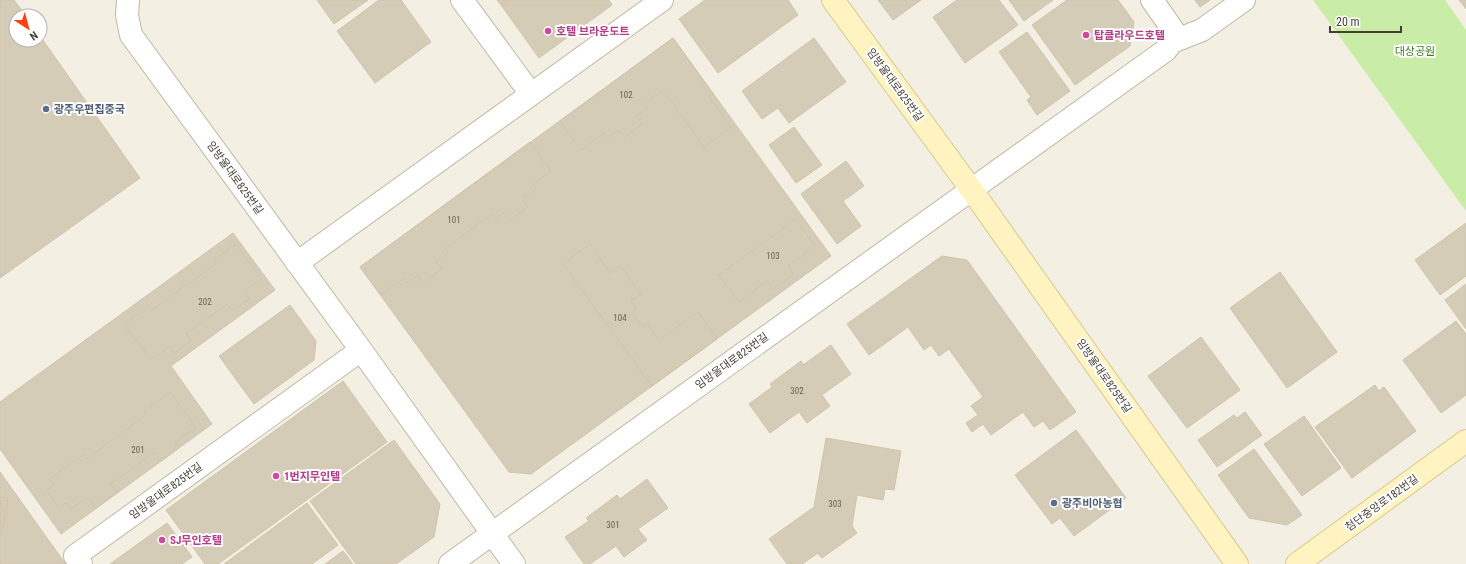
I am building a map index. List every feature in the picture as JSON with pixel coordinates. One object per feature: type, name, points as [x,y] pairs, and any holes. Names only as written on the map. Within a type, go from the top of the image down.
[{"type":"street","name":"임방울대로825번길","points":[[128,0],[127,15],[131,35],[361,350],[514,564]]},
{"type":"street","points":[[462,0],[531,94]]},
{"type":"street","points":[[297,263],[662,0]]},
{"type":"street","name":"임방울대로825번길","points":[[833,0],[971,189],[1237,564]]},
{"type":"street","points":[[1152,0],[1173,30],[1172,42],[1202,30],[1244,0]]},
{"type":"street","name":"임방울대로825번길","points":[[450,564],[1166,50],[1172,42]]},
{"type":"street","name":"임방울대로825번길","points":[[81,564],[75,556],[361,350]]},
{"type":"street","name":"첨단중앙로182번길","points":[[1297,564],[1466,441]]},
{"type":"green space","name":"대상공원","points":[[1313,0],[1445,0],[1466,30],[1466,211]]},
{"type":"building","name":"광주우편집중국","points":[[0,0],[14,0],[20,8],[8,8],[8,48],[48,47],[140,178],[0,278]]},
{"type":"building","points":[[317,0],[368,0],[334,24]]},
{"type":"building","points":[[379,0],[401,0],[431,42],[375,83],[337,31]]},
{"type":"building","points":[[497,0],[507,0],[501,5]]},
{"type":"building","name":"호텔 브라운도트","points":[[507,0],[609,0],[612,5],[539,58],[501,5]]},
{"type":"building","points":[[705,0],[788,0],[798,15],[718,73],[679,19]]},
{"type":"building","points":[[878,0],[921,0],[893,20]]},
{"type":"building","points":[[957,0],[999,0],[1018,25],[965,63],[933,17]]},
{"type":"building","points":[[1009,0],[1053,0],[1024,21]]},
{"type":"building","name":"탑클라우드호텔","points":[[1067,0],[1118,0],[1134,22],[1130,46],[1075,85],[1032,25]]},
{"type":"building","points":[[1195,0],[1210,0],[1200,7]]},
{"type":"building","points":[[1459,0],[1466,0],[1466,9]]},
{"type":"building","points":[[1027,32],[1070,91],[1037,115],[1027,100],[1031,97],[999,52]]},
{"type":"building","points":[[673,38],[713,94],[709,97],[731,127],[704,147],[663,90],[645,103],[648,108],[637,116],[642,124],[624,137],[618,130],[607,138],[604,133],[581,150],[560,121]]},
{"type":"building","points":[[673,38],[831,256],[531,474],[509,472],[360,267]]},
{"type":"building","points":[[814,38],[846,82],[789,123],[778,108],[762,119],[742,91]]},
{"type":"building","points":[[794,127],[822,165],[796,183],[769,145]]},
{"type":"building","points":[[530,142],[551,171],[533,184],[536,189],[522,199],[528,207],[509,221],[503,213],[496,218],[492,214],[445,249],[448,253],[436,262],[442,269],[423,283],[418,275],[407,283],[404,278],[381,295],[360,267]]},
{"type":"building","points":[[846,161],[864,186],[843,201],[861,226],[837,244],[801,194]]},
{"type":"building","points":[[796,219],[815,246],[788,266],[794,274],[773,289],[767,281],[739,302],[719,275]]},
{"type":"building","points":[[1466,223],[1466,276],[1440,295],[1415,260]]},
{"type":"building","points":[[233,233],[275,290],[171,366],[212,424],[61,534],[0,449],[0,402]]},
{"type":"building","points":[[236,244],[261,279],[244,292],[249,299],[232,311],[227,304],[186,334],[191,341],[175,353],[170,346],[151,360],[124,324],[149,306],[152,310],[216,264],[213,261]]},
{"type":"building","points":[[590,244],[610,273],[620,265],[641,294],[631,301],[637,310],[633,313],[643,327],[647,324],[659,340],[698,312],[717,339],[652,386],[563,264]]},
{"type":"building","points":[[942,256],[967,260],[1076,412],[1050,430],[1043,421],[1034,427],[1023,412],[991,435],[983,424],[972,432],[966,423],[978,415],[971,406],[983,397],[949,349],[939,356],[931,345],[924,350],[908,327],[869,355],[847,324]]},
{"type":"building","points":[[1280,272],[1337,352],[1287,388],[1230,308]]},
{"type":"building","points":[[1466,284],[1466,329],[1445,300]]},
{"type":"building","points":[[290,305],[316,341],[314,360],[254,404],[219,356]]},
{"type":"building","points":[[1456,321],[1466,334],[1466,395],[1441,413],[1403,360]]},
{"type":"building","points":[[1201,337],[1240,390],[1187,428],[1148,376]]},
{"type":"building","points":[[831,345],[851,374],[822,395],[830,406],[807,423],[799,412],[770,433],[749,404],[772,387],[770,384],[801,361],[803,365]]},
{"type":"building","name":"1번지무인텔","points":[[343,381],[387,442],[218,564],[205,564],[166,510]]},
{"type":"building","points":[[1375,385],[1379,391],[1384,387],[1416,431],[1352,478],[1315,427]]},
{"type":"building","points":[[170,392],[196,428],[175,442],[179,448],[161,461],[154,452],[111,484],[117,493],[96,508],[88,497],[71,509],[66,503],[59,508],[46,490],[54,485],[49,479],[84,454],[87,459],[146,415],[144,412]]},
{"type":"building","points":[[1245,412],[1262,435],[1217,467],[1198,440],[1234,415],[1237,418]]},
{"type":"building","points":[[1304,416],[1341,468],[1302,496],[1264,444]]},
{"type":"building","points":[[1076,430],[1126,498],[1074,536],[1060,518],[1052,524],[1015,475]]},
{"type":"building","points":[[826,438],[901,451],[894,490],[885,489],[883,500],[857,495],[852,526],[857,533],[822,558],[818,553],[802,564],[787,564],[769,539],[814,507]]},
{"type":"building","points":[[394,440],[440,504],[434,537],[396,564],[356,564],[310,501]]},
{"type":"building","points":[[1254,449],[1302,515],[1287,525],[1249,518],[1218,475]]},
{"type":"building","points":[[0,472],[57,552],[66,564],[0,564]]},
{"type":"building","points":[[647,479],[668,508],[638,529],[647,540],[624,557],[616,546],[590,564],[584,564],[565,537],[589,521],[586,518],[617,495],[620,499]]},
{"type":"building","points":[[0,497],[8,498],[2,534],[0,534]]},
{"type":"building","points":[[307,503],[338,545],[312,564],[224,564]]},
{"type":"building","name":"SJ무인호텔","points":[[167,523],[192,557],[182,564],[110,564]]},
{"type":"building","points":[[343,551],[353,564],[325,564]]},
{"type":"place","name":"호텔 브라운도트","points":[[548,31]]},
{"type":"place","name":"탑클라우드호텔","points":[[1086,35]]},
{"type":"place","name":"광주우편집중국","points":[[46,109]]},
{"type":"place","name":"1번지무인텔","points":[[276,476]]},
{"type":"place","name":"광주비아농협","points":[[1054,503]]},
{"type":"place","name":"SJ무인호텔","points":[[162,540]]}]
